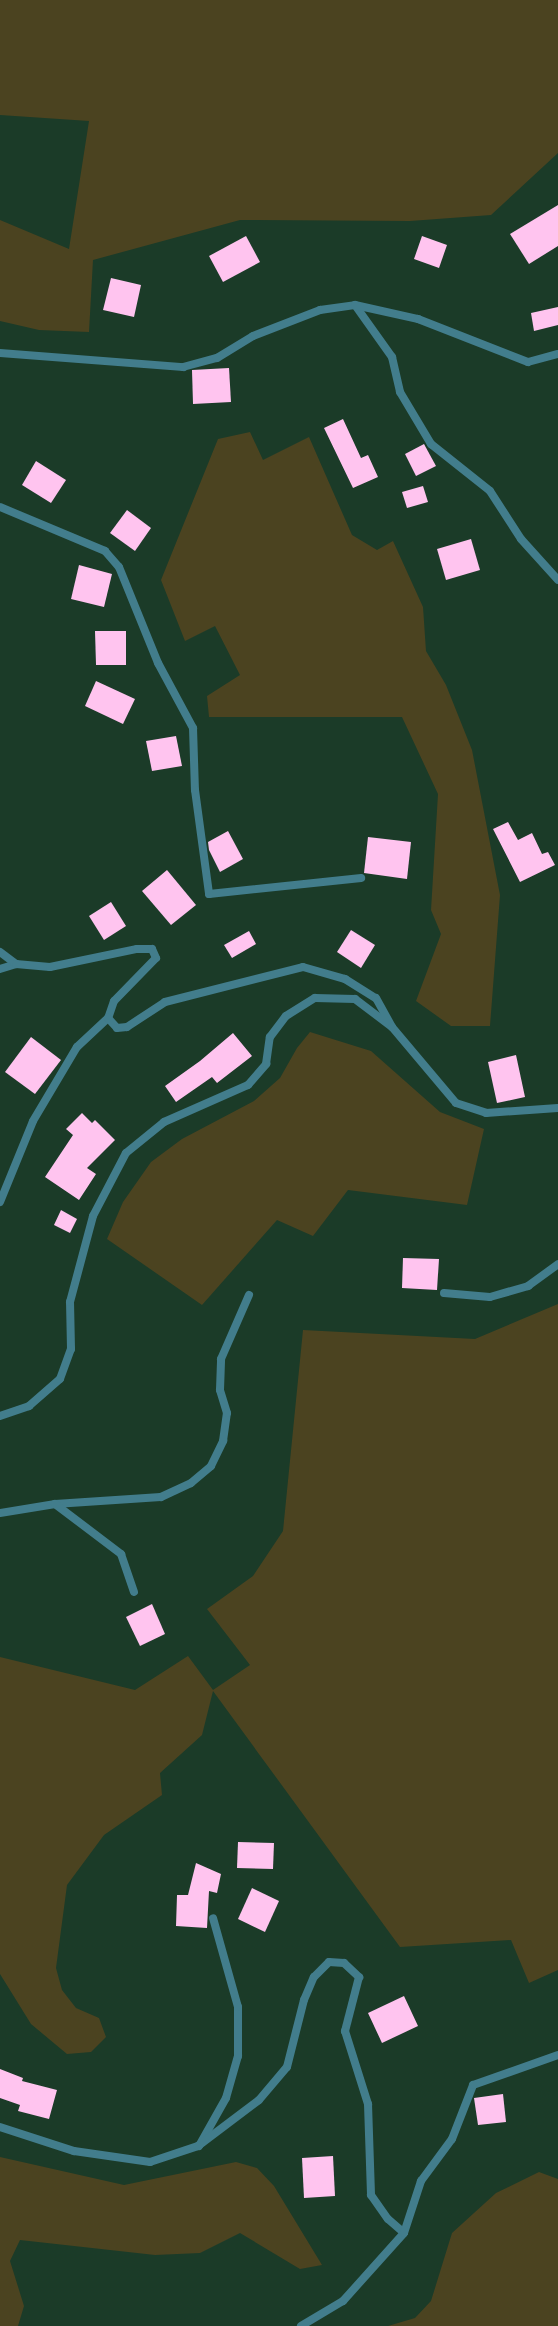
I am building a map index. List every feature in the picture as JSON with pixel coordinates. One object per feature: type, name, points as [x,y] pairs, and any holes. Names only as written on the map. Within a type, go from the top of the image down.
[{"type":"street","points":[[0,353],[183,367],[217,358],[254,336],[320,310],[355,305],[418,319],[528,362],[558,354]]},
{"type":"street","points":[[355,305],[392,357],[400,392],[431,444],[490,491],[520,539],[558,580]]},
{"type":"street","points":[[0,507],[105,551],[119,567],[158,663],[193,728],[195,790],[209,894],[361,878]]},
{"type":"street","points":[[0,970],[16,964],[50,967],[137,949],[152,949],[156,958],[114,1001],[108,1018],[77,1047],[33,1121],[0,1202]]},
{"type":"street","points":[[0,952],[16,964]]},
{"type":"street","points":[[108,1018],[117,1028],[127,1027],[165,1002],[303,967],[345,979],[376,998],[392,1027],[456,1103],[486,1112],[558,1108]]},
{"type":"street","points":[[0,1416],[30,1406],[60,1379],[71,1349],[70,1302],[93,1216],[126,1153],[164,1122],[248,1085],[266,1064],[270,1037],[282,1021],[315,998],[355,999],[392,1027]]},
{"type":"street","points":[[444,1294],[490,1297],[528,1286],[558,1264]]},
{"type":"street","points":[[0,1513],[54,1504],[161,1496],[191,1483],[211,1466],[223,1441],[227,1413],[220,1390],[221,1360],[249,1295]]},
{"type":"street","points":[[54,1504],[121,1554],[134,1592]]},
{"type":"street","points":[[198,2146],[226,2098],[238,2056],[238,2007],[213,1918]]},
{"type":"street","points":[[0,2127],[74,2151],[150,2162],[198,2146],[259,2100],[287,2067],[304,2000],[314,1977],[329,1962],[344,1963],[359,1977],[345,2031],[368,2104],[371,2195],[388,2219],[404,2234]]},
{"type":"street","points":[[301,2326],[343,2301],[404,2234],[421,2181],[452,2139],[473,2085],[558,2055]]},
{"type":"shaded area","points":[[0,0],[558,0],[558,153],[491,215],[410,221],[240,220],[93,260],[89,332],[39,330],[0,321],[0,220],[69,249],[89,121],[0,115]]},
{"type":"shaded area","points":[[250,432],[263,460],[309,437],[352,535],[377,550],[393,541],[423,607],[426,651],[446,685],[472,750],[500,895],[490,1026],[451,1026],[416,1001],[441,934],[431,910],[438,794],[402,717],[209,717],[207,696],[240,675],[215,626],[185,641],[161,580],[218,439]]},
{"type":"shaded area","points":[[310,1032],[371,1051],[440,1112],[484,1129],[467,1205],[348,1190],[313,1236],[277,1220],[202,1305],[107,1239],[123,1202],[151,1162],[182,1139],[254,1101],[280,1078],[297,1048]]},
{"type":"shaded area","points":[[558,1304],[558,1970],[529,1983],[511,1940],[400,1947],[213,1691],[202,1735],[160,1773],[162,1795],[104,1835],[67,1885],[56,1968],[62,1990],[76,2008],[99,2018],[106,2037],[91,2052],[67,2054],[31,2024],[0,1974],[0,1657],[135,1690],[188,1656],[213,1690],[250,1665],[207,1609],[253,1576],[283,1531],[303,1330],[475,1339]]},
{"type":"shaded area","points":[[0,2157],[124,2185],[236,2162],[257,2168],[274,2186],[322,2265],[300,2269],[240,2233],[200,2253],[155,2255],[20,2240],[10,2261],[24,2306],[18,2326],[0,2326]]},
{"type":"shaded area","points":[[539,2172],[558,2179],[558,2326],[388,2326],[415,2318],[431,2301],[452,2233],[496,2193]]},
{"type":"building","points":[[558,205],[558,246],[529,264],[510,234]]},
{"type":"building","points":[[246,236],[260,262],[223,282],[209,256]]},
{"type":"building","points":[[422,236],[447,245],[439,268],[414,259]]},
{"type":"building","points":[[111,278],[141,285],[134,317],[103,310]]},
{"type":"building","points":[[558,307],[558,325],[534,331],[531,313]]},
{"type":"building","points":[[229,368],[231,402],[193,404],[192,370]]},
{"type":"building","points":[[343,419],[361,458],[368,455],[378,477],[353,488],[324,428]]},
{"type":"building","points":[[424,444],[436,466],[416,476],[405,454]]},
{"type":"building","points":[[36,461],[66,480],[51,503],[22,485]]},
{"type":"building","points":[[423,486],[428,502],[407,508],[402,492]]},
{"type":"building","points":[[127,510],[151,528],[135,551],[110,533]]},
{"type":"building","points":[[471,539],[480,570],[446,580],[437,549]]},
{"type":"building","points":[[79,565],[112,574],[104,607],[71,599]]},
{"type":"building","points":[[95,631],[126,631],[126,665],[96,665]]},
{"type":"building","points":[[96,681],[135,699],[123,724],[85,706]]},
{"type":"building","points":[[176,736],[182,766],[152,771],[146,741]]},
{"type":"building","points":[[508,822],[518,840],[532,833],[542,854],[548,852],[555,865],[520,882],[493,829]]},
{"type":"building","points":[[228,831],[243,859],[220,872],[209,850],[208,842]]},
{"type":"building","points":[[368,837],[411,842],[407,879],[364,873]]},
{"type":"building","points":[[167,870],[196,905],[171,925],[142,891]]},
{"type":"building","points":[[111,902],[126,926],[104,940],[89,916]]},
{"type":"building","points":[[351,930],[375,945],[361,968],[337,952]]},
{"type":"building","points":[[249,931],[256,944],[232,958],[224,945]]},
{"type":"building","points":[[233,1033],[252,1056],[217,1083],[212,1077],[176,1102],[165,1086],[200,1061]]},
{"type":"building","points":[[31,1037],[61,1060],[35,1094],[5,1072]]},
{"type":"building","points":[[516,1055],[525,1097],[497,1103],[488,1062]]},
{"type":"building","points":[[82,1113],[92,1123],[95,1120],[115,1140],[87,1168],[96,1174],[79,1200],[45,1177],[73,1135],[66,1129]]},
{"type":"building","points":[[61,1210],[77,1219],[70,1233],[54,1225]]},
{"type":"building","points":[[403,1258],[439,1259],[437,1290],[402,1288]]},
{"type":"building","points":[[152,1604],[165,1634],[140,1646],[126,1617]]},
{"type":"building","points":[[238,1842],[274,1843],[273,1869],[237,1868]]},
{"type":"building","points":[[196,1863],[221,1874],[217,1893],[209,1891],[207,1928],[176,1926],[177,1895],[188,1895]]},
{"type":"building","points":[[252,1888],[279,1901],[265,1932],[238,1919]]},
{"type":"building","points":[[404,1996],[418,2026],[382,2043],[368,2013]]},
{"type":"building","points":[[0,2069],[23,2078],[22,2081],[57,2090],[49,2119],[18,2111],[20,2105],[0,2098]]},
{"type":"building","points":[[503,2094],[506,2122],[478,2125],[474,2098]]},
{"type":"building","points":[[333,2156],[335,2196],[304,2198],[302,2158]]}]
